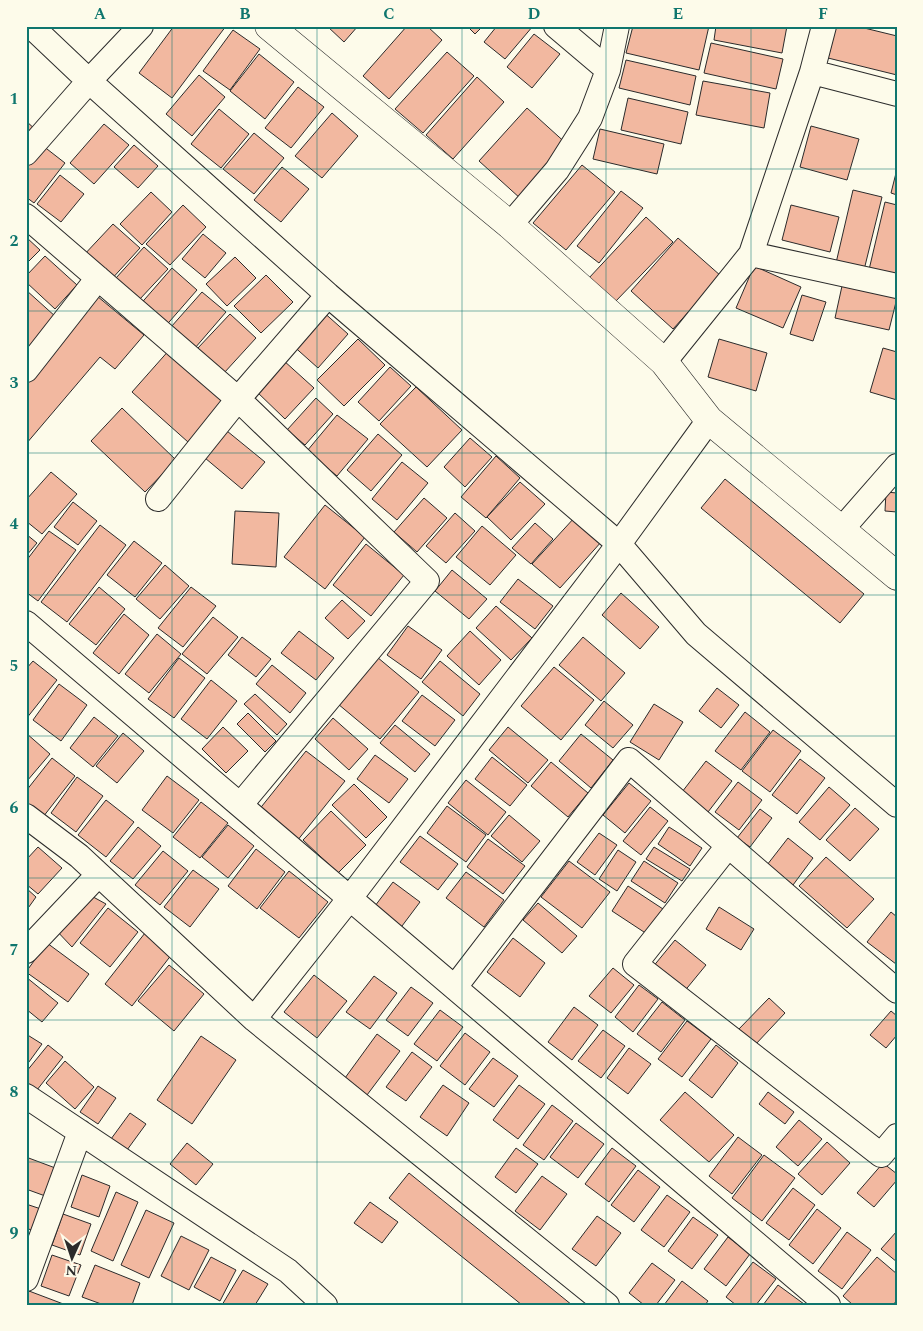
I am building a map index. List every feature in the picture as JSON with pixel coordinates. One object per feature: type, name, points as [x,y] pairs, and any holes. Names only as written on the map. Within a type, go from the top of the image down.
[{"type":"street","points":[[31,26],[89,81],[328,294],[620,544],[696,634],[897,806]]},
{"type":"street","points":[[26,153],[89,81],[142,26]]},
{"type":"street","points":[[269,26],[510,225],[664,362],[708,420],[897,576]]},
{"type":"street","points":[[556,26],[608,70]]},
{"type":"street","points":[[510,225],[557,170],[590,118],[608,70],[617,26]]},
{"type":"street","points":[[664,362],[751,254],[812,72],[824,26]]},
{"type":"street","points":[[812,72],[897,94]]},
{"type":"street","points":[[26,216],[238,399],[428,581],[241,804]]},
{"type":"street","points":[[751,254],[897,286]]},
{"type":"street","points":[[26,370],[98,278]]},
{"type":"street","points":[[158,499],[238,399],[328,294]]},
{"type":"street","points":[[254,1019],[350,898],[620,544],[708,420]]},
{"type":"street","points":[[841,530],[897,466]]},
{"type":"street","points":[[26,623],[828,1305]]},
{"type":"street","points":[[455,986],[628,760],[897,991]]},
{"type":"street","points":[[26,816],[78,856],[254,1019],[607,1305]]},
{"type":"street","points":[[728,846],[635,964],[881,1155],[897,1136]]},
{"type":"street","points":[[29,942],[98,875]]},
{"type":"street","points":[[26,1096],[288,1271],[325,1305]]},
{"type":"street","points":[[26,1278],[80,1132]]},
{"type":"building","points":[[174,26],[226,26],[172,98],[139,73]]},
{"type":"building","points":[[327,26],[358,26],[344,42]]},
{"type":"building","points":[[407,26],[427,26],[442,40],[389,99],[363,76]]},
{"type":"building","points":[[467,26],[483,26],[475,34]]},
{"type":"building","points":[[497,26],[533,26],[505,59],[484,42]]},
{"type":"building","points":[[633,26],[709,26],[699,70],[626,53]]},
{"type":"building","points":[[716,26],[787,26],[782,53],[714,40]]},
{"type":"building","points":[[836,26],[856,26],[897,36],[897,75],[828,58]]},
{"type":"building","points":[[233,30],[260,49],[230,90],[203,71]]},
{"type":"building","points":[[534,34],[560,54],[532,88],[507,67]]},
{"type":"building","points":[[711,43],[783,59],[776,89],[704,73]]},
{"type":"building","points":[[447,52],[474,76],[423,133],[395,109]]},
{"type":"building","points":[[259,54],[294,82],[265,119],[230,91]]},
{"type":"building","points":[[626,60],[696,76],[690,105],[619,88]]},
{"type":"building","points":[[199,75],[225,97],[192,136],[166,114]]},
{"type":"building","points":[[477,77],[504,102],[453,159],[426,135]]},
{"type":"building","points":[[703,81],[770,93],[764,128],[696,115]]},
{"type":"building","points":[[298,87],[324,107],[291,148],[265,128]]},
{"type":"building","points":[[628,98],[688,112],[681,144],[621,130]]},
{"type":"building","points":[[527,108],[569,146],[521,199],[479,161]]},
{"type":"building","points":[[219,109],[249,134],[221,168],[191,144]]},
{"type":"building","points":[[332,113],[358,136],[322,178],[295,156]]},
{"type":"building","points":[[26,121],[36,130],[26,141]]},
{"type":"building","points":[[104,124],[129,145],[94,184],[70,163]]},
{"type":"building","points":[[811,126],[859,139],[847,180],[800,167]]},
{"type":"building","points":[[600,129],[664,144],[657,174],[593,159]]},
{"type":"building","points":[[254,133],[284,158],[254,194],[223,169]]},
{"type":"building","points":[[38,142],[65,163],[34,203],[26,197],[26,158]]},
{"type":"building","points":[[134,145],[158,166],[138,188],[114,167]]},
{"type":"building","points":[[582,165],[615,192],[566,250],[533,223]]},
{"type":"building","points":[[282,167],[309,189],[281,222],[254,200]]},
{"type":"building","points":[[897,169],[897,195],[891,193]]},
{"type":"building","points":[[60,175],[84,194],[61,222],[37,204]]},
{"type":"building","points":[[853,190],[882,197],[864,270],[836,263]]},
{"type":"building","points":[[621,191],[643,208],[599,263],[577,246]]},
{"type":"building","points":[[151,192],[172,212],[142,245],[120,224]]},
{"type":"building","points":[[885,202],[897,205],[897,281],[868,274]]},
{"type":"building","points":[[183,205],[206,227],[170,265],[146,244]]},
{"type":"building","points":[[791,205],[839,217],[830,252],[782,240]]},
{"type":"building","points":[[646,217],[673,242],[614,303],[588,279]]},
{"type":"building","points":[[113,224],[140,248],[109,282],[82,257]]},
{"type":"building","points":[[203,234],[226,253],[205,278],[182,259]]},
{"type":"building","points":[[26,237],[40,250],[26,264]]},
{"type":"building","points":[[678,238],[721,276],[673,329],[631,291]]},
{"type":"building","points":[[144,247],[168,269],[139,300],[116,278]]},
{"type":"building","points":[[45,256],[77,285],[55,309],[26,282],[26,276]]},
{"type":"building","points":[[235,257],[256,278],[227,306],[206,284]]},
{"type":"building","points":[[754,266],[801,287],[783,328],[736,308]]},
{"type":"building","points":[[172,268],[197,290],[163,329],[138,307]]},
{"type":"building","points":[[266,275],[293,302],[261,333],[234,306]]},
{"type":"building","points":[[842,286],[897,298],[889,330],[835,318]]},
{"type":"building","points":[[26,290],[56,317],[26,351]]},
{"type":"building","points":[[202,292],[226,312],[195,348],[171,327]]},
{"type":"building","points":[[802,295],[826,302],[813,341],[790,334]]},
{"type":"building","points":[[97,296],[144,335],[115,369],[100,357],[26,444],[26,379]]},
{"type":"building","points":[[321,310],[348,334],[318,368],[290,343]]},
{"type":"building","points":[[230,314],[256,338],[224,373],[197,349]]},
{"type":"building","points":[[358,339],[385,365],[344,406],[317,380]]},
{"type":"building","points":[[719,339],[767,353],[756,391],[708,377]]},
{"type":"building","points":[[171,348],[228,397],[188,442],[132,392]]},
{"type":"building","points":[[883,348],[897,352],[897,400],[870,392]]},
{"type":"building","points":[[283,360],[314,388],[285,419],[255,390]]},
{"type":"building","points":[[390,367],[411,386],[379,421],[358,402]]},
{"type":"building","points":[[416,387],[462,430],[427,467],[380,424]]},
{"type":"building","points":[[316,398],[333,414],[305,445],[287,430]]},
{"type":"building","points":[[122,408],[176,460],[145,492],[91,441]]},
{"type":"building","points":[[337,415],[368,439],[337,476],[307,451]]},
{"type":"building","points":[[227,431],[265,462],[242,489],[205,458]]},
{"type":"building","points":[[378,434],[402,455],[371,491],[347,470]]},
{"type":"building","points":[[470,438],[492,457],[465,487],[444,467]]},
{"type":"building","points":[[496,456],[520,478],[486,518],[461,497]]},
{"type":"building","points":[[402,462],[428,483],[397,520],[372,499]]},
{"type":"building","points":[[51,472],[77,494],[42,534],[26,521],[26,500]]},
{"type":"building","points":[[725,479],[864,594],[840,623],[701,508]]},
{"type":"building","points":[[520,482],[545,504],[511,540],[487,517]]},
{"type":"building","points":[[886,492],[897,493],[897,512],[885,511]]},
{"type":"building","points":[[424,498],[447,518],[417,552],[394,532]]},
{"type":"building","points":[[73,502],[97,521],[78,545],[54,527]]},
{"type":"building","points":[[325,505],[365,537],[325,589],[284,557]]},
{"type":"building","points":[[235,511],[279,513],[276,567],[232,564]]},
{"type":"building","points":[[455,513],[475,531],[446,563],[426,546]]},
{"type":"building","points":[[575,517],[602,541],[560,588],[532,564]]},
{"type":"building","points":[[535,523],[553,539],[531,564],[512,548]]},
{"type":"building","points":[[100,525],[126,545],[67,622],[41,602]]},
{"type":"building","points":[[482,526],[516,555],[490,585],[456,557]]},
{"type":"building","points":[[49,531],[76,550],[38,601],[26,592],[26,561]]},
{"type":"building","points":[[26,534],[37,543],[26,556]]},
{"type":"building","points":[[134,541],[162,563],[135,597],[107,575]]},
{"type":"building","points":[[366,544],[404,575],[371,616],[333,585]]},
{"type":"building","points":[[165,565],[189,586],[160,619],[136,599]]},
{"type":"building","points":[[452,570],[487,599],[469,619],[435,591]]},
{"type":"building","points":[[518,579],[553,606],[535,629],[500,602]]},
{"type":"building","points":[[99,587],[125,609],[96,645],[69,624]]},
{"type":"building","points":[[191,587],[216,606],[183,647],[158,628]]},
{"type":"building","points":[[621,593],[659,627],[640,649],[602,615]]},
{"type":"building","points":[[342,600],[365,621],[348,639],[325,618]]},
{"type":"building","points":[[496,606],[532,638],[511,660],[476,628]]},
{"type":"building","points":[[124,614],[149,635],[119,674],[93,653]]},
{"type":"building","points":[[213,617],[238,637],[207,674],[182,654]]},
{"type":"building","points":[[408,626],[442,650],[421,679],[387,655]]},
{"type":"building","points":[[299,631],[334,658],[316,680],[281,653]]},
{"type":"building","points":[[470,631],[501,660],[479,685],[447,656]]},
{"type":"building","points":[[157,634],[181,654],[149,693],[125,674]]},
{"type":"building","points":[[242,637],[271,659],[256,677],[228,655]]},
{"type":"building","points":[[583,637],[625,673],[601,701],[559,665]]},
{"type":"building","points":[[377,657],[419,692],[380,739],[338,704]]},
{"type":"building","points":[[179,658],[205,678],[174,718],[148,699]]},
{"type":"building","points":[[33,661],[57,680],[26,719],[26,669]]},
{"type":"building","points":[[440,661],[480,694],[463,716],[422,682]]},
{"type":"building","points":[[272,665],[306,693],[290,713],[256,684]]},
{"type":"building","points":[[554,667],[594,700],[561,740],[521,706]]},
{"type":"building","points":[[211,680],[237,701],[207,739],[181,719]]},
{"type":"building","points":[[59,684],[87,705],[61,741],[33,720]]},
{"type":"building","points":[[717,688],[739,705],[721,728],[699,711]]},
{"type":"building","points":[[255,694],[287,724],[277,735],[244,704]]},
{"type":"building","points":[[422,695],[455,720],[435,746],[402,721]]},
{"type":"building","points":[[604,701],[633,725],[613,748],[585,725]]},
{"type":"building","points":[[654,704],[683,722],[659,760],[630,742]]},
{"type":"building","points":[[745,712],[770,732],[741,770],[715,751]]},
{"type":"building","points":[[248,713],[276,741],[265,752],[237,724]]},
{"type":"building","points":[[94,717],[118,736],[93,767],[70,748]]},
{"type":"building","points":[[333,718],[368,749],[349,770],[315,739]]},
{"type":"building","points":[[395,725],[430,754],[415,772],[380,743]]},
{"type":"building","points":[[223,727],[248,751],[226,773],[202,749]]},
{"type":"building","points":[[508,727],[548,760],[528,783],[489,750]]},
{"type":"building","points":[[773,730],[801,751],[770,792],[742,771]]},
{"type":"building","points":[[26,733],[50,754],[27,781],[26,781]]},
{"type":"building","points":[[123,733],[144,751],[117,783],[96,766]]},
{"type":"building","points":[[581,734],[613,760],[591,788],[559,761]]},
{"type":"building","points":[[306,751],[345,781],[297,841],[258,811]]},
{"type":"building","points":[[375,755],[408,779],[389,803],[357,779]]},
{"type":"building","points":[[492,757],[527,785],[510,806],[475,779]]},
{"type":"building","points":[[52,758],[75,776],[43,817],[26,804],[26,791]]},
{"type":"building","points":[[800,759],[825,778],[797,814],[772,795]]},
{"type":"building","points":[[706,761],[732,781],[708,812],[682,792]]},
{"type":"building","points":[[551,762],[588,793],[568,817],[531,786]]},
{"type":"building","points":[[167,776],[199,800],[173,833],[142,810]]},
{"type":"building","points":[[77,777],[103,796],[76,832],[51,813]]},
{"type":"building","points":[[466,780],[506,812],[488,835],[448,803]]},
{"type":"building","points":[[738,782],[762,800],[739,830],[715,812]]},
{"type":"building","points":[[629,783],[651,801],[625,833],[603,815]]},
{"type":"building","points":[[354,784],[387,817],[366,838],[332,805]]},
{"type":"building","points":[[829,787],[850,805],[820,840],[799,822]]},
{"type":"building","points":[[106,800],[134,822],[106,857],[78,835]]},
{"type":"building","points":[[201,802],[228,823],[200,858],[173,837]]},
{"type":"building","points":[[447,806],[486,835],[466,862],[427,833]]},
{"type":"building","points":[[650,807],[668,821],[641,855],[623,841]]},
{"type":"building","points":[[855,808],[879,829],[850,861],[826,840]]},
{"type":"building","points":[[760,809],[772,818],[750,847],[737,838]]},
{"type":"building","points":[[331,811],[366,845],[338,873],[303,840]]},
{"type":"building","points":[[509,815],[540,841],[522,862],[491,836]]},
{"type":"building","points":[[228,825],[254,846],[228,878],[202,857]]},
{"type":"building","points":[[138,827],[161,846],[133,879],[110,861]]},
{"type":"building","points":[[669,827],[702,848],[690,866],[658,844]]},
{"type":"building","points":[[599,833],[617,845],[595,875],[577,862]]},
{"type":"building","points":[[420,836],[458,864],[438,890],[400,862]]},
{"type":"building","points":[[788,838],[813,858],[793,885],[767,865]]},
{"type":"building","points":[[488,839],[525,866],[503,894],[467,867]]},
{"type":"building","points":[[38,847],[62,868],[38,894],[26,884],[26,860]]},
{"type":"building","points":[[654,847],[690,869],[682,881],[646,859]]},
{"type":"building","points":[[256,849],[285,872],[257,909],[228,886]]},
{"type":"building","points":[[618,850],[636,862],[617,891],[599,879]]},
{"type":"building","points":[[163,851],[188,871],[160,905],[135,885]]},
{"type":"building","points":[[826,857],[874,899],[847,928],[799,886]]},
{"type":"building","points":[[569,861],[610,892],[582,928],[541,897]]},
{"type":"building","points":[[644,861],[678,883],[665,903],[631,881]]},
{"type":"building","points":[[193,870],[219,889],[190,927],[164,907]]},
{"type":"building","points":[[289,871],[328,902],[299,938],[260,908]]},
{"type":"building","points":[[466,872],[504,900],[484,927],[446,898]]},
{"type":"building","points":[[393,882],[420,902],[399,930],[372,910]]},
{"type":"building","points":[[628,886],[663,909],[647,934],[612,911]]},
{"type":"building","points":[[26,888],[36,897],[26,911]]},
{"type":"building","points":[[86,893],[106,904],[72,947],[54,928]]},
{"type":"building","points":[[538,903],[577,936],[562,953],[523,920]]},
{"type":"building","points":[[719,907],[754,929],[741,950],[706,929]]},
{"type":"building","points":[[108,908],[138,932],[110,967],[80,943]]},
{"type":"building","points":[[891,912],[897,917],[896,964],[867,942]]},
{"type":"building","points":[[145,933],[172,954],[132,1006],[105,984]]},
{"type":"building","points":[[513,938],[545,963],[520,997],[487,972]]},
{"type":"building","points":[[675,940],[706,965],[683,993],[652,968]]},
{"type":"building","points":[[47,943],[89,974],[68,1002],[26,972]]},
{"type":"building","points":[[169,965],[204,994],[174,1031],[138,1001]]},
{"type":"building","points":[[613,968],[634,985],[611,1013],[589,996]]},
{"type":"building","points":[[314,975],[347,1001],[317,1038],[284,1012]]},
{"type":"building","points":[[374,976],[397,993],[370,1029],[346,1012]]},
{"type":"building","points":[[26,977],[58,1003],[42,1022],[26,1009]]},
{"type":"building","points":[[639,985],[658,999],[633,1032],[615,1017]]},
{"type":"building","points":[[411,987],[433,1003],[408,1036],[386,1020]]},
{"type":"building","points":[[769,998],[785,1013],[755,1045],[738,1030]]},
{"type":"building","points":[[662,1002],[685,1020],[661,1052],[637,1034]]},
{"type":"building","points":[[574,1007],[598,1025],[572,1060],[548,1042]]},
{"type":"building","points":[[440,1010],[463,1027],[437,1061],[414,1044]]},
{"type":"building","points":[[891,1011],[897,1016],[897,1035],[886,1048],[870,1035]]},
{"type":"building","points":[[687,1021],[711,1039],[682,1077],[658,1059]]},
{"type":"building","points":[[603,1030],[625,1046],[601,1078],[578,1061]]},
{"type":"building","points":[[465,1033],[490,1052],[465,1085],[440,1066]]},
{"type":"building","points":[[26,1034],[42,1044],[26,1066]]},
{"type":"building","points":[[377,1034],[400,1051],[367,1095],[345,1078]]},
{"type":"building","points":[[201,1036],[236,1060],[192,1124],[157,1100]]},
{"type":"building","points":[[48,1045],[63,1057],[33,1095],[26,1089],[26,1072]]},
{"type":"building","points":[[716,1045],[738,1063],[712,1098],[689,1080]]},
{"type":"building","points":[[629,1048],[651,1064],[628,1094],[607,1078]]},
{"type":"building","points":[[412,1052],[432,1067],[406,1101],[386,1087]]},
{"type":"building","points":[[493,1058],[518,1076],[494,1107],[469,1089]]},
{"type":"building","points":[[65,1061],[94,1087],[75,1109],[46,1083]]},
{"type":"building","points":[[443,1085],[469,1103],[447,1136],[420,1117]]},
{"type":"building","points":[[519,1085],[545,1104],[518,1139],[493,1120]]},
{"type":"building","points":[[98,1086],[116,1098],[98,1124],[80,1112]]},
{"type":"building","points":[[685,1092],[734,1135],[709,1162],[660,1120]]},
{"type":"building","points":[[768,1092],[794,1112],[785,1124],[759,1104]]},
{"type":"building","points":[[552,1105],[573,1121],[544,1160],[523,1145]]},
{"type":"building","points":[[130,1113],[146,1124],[127,1150],[111,1139]]},
{"type":"building","points":[[799,1120],[822,1139],[798,1166],[776,1147]]},
{"type":"building","points":[[576,1123],[604,1144],[578,1178],[550,1157]]},
{"type":"building","points":[[738,1137],[762,1155],[732,1194],[709,1176]]},
{"type":"building","points":[[827,1142],[850,1163],[822,1195],[798,1174]]},
{"type":"building","points":[[187,1143],[213,1164],[196,1185],[170,1164]]},
{"type":"building","points":[[516,1148],[538,1164],[516,1193],[495,1177]]},
{"type":"building","points":[[612,1148],[636,1166],[609,1202],[585,1184]]},
{"type":"building","points":[[764,1155],[795,1178],[762,1221],[732,1198]]},
{"type":"building","points":[[26,1157],[58,1169],[48,1197],[26,1189]]},
{"type":"building","points":[[883,1163],[897,1174],[897,1180],[874,1207],[857,1193]]},
{"type":"building","points":[[638,1170],[660,1187],[634,1222],[611,1205]]},
{"type":"building","points":[[409,1173],[572,1305],[522,1305],[389,1198]]},
{"type":"building","points":[[82,1175],[110,1186],[99,1217],[71,1207]]},
{"type":"building","points":[[542,1176],[567,1194],[540,1230],[515,1211]]},
{"type":"building","points":[[793,1188],[815,1205],[789,1240],[766,1223]]},
{"type":"building","points":[[116,1192],[138,1202],[113,1261],[91,1251]]},
{"type":"building","points":[[667,1195],[690,1212],[664,1247],[641,1230]]},
{"type":"building","points":[[370,1202],[398,1222],[382,1243],[354,1223]]},
{"type":"building","points":[[26,1204],[41,1209],[34,1231],[26,1228]]},
{"type":"building","points":[[817,1209],[841,1228],[813,1264],[789,1245]]},
{"type":"building","points":[[146,1210],[174,1223],[149,1278],[121,1265]]},
{"type":"building","points":[[63,1214],[91,1224],[80,1255],[52,1245]]},
{"type":"building","points":[[597,1216],[621,1233],[596,1266],[572,1249]]},
{"type":"building","points":[[693,1217],[718,1235],[692,1269],[668,1251]]},
{"type":"building","points":[[897,1231],[897,1262],[881,1249]]},
{"type":"building","points":[[847,1232],[871,1250],[842,1289],[818,1271]]},
{"type":"building","points":[[181,1236],[209,1250],[189,1290],[161,1276]]},
{"type":"building","points":[[728,1237],[750,1254],[726,1286],[704,1269]]},
{"type":"building","points":[[52,1255],[81,1265],[69,1296],[41,1286]]},
{"type":"building","points":[[211,1257],[236,1270],[220,1301],[194,1287]]},
{"type":"building","points":[[877,1257],[897,1274],[897,1300],[893,1305],[853,1305],[843,1296]]},
{"type":"building","points":[[753,1262],[776,1279],[756,1305],[736,1305],[726,1297]]},
{"type":"building","points":[[652,1263],[675,1280],[656,1305],[644,1305],[629,1293]]},
{"type":"building","points":[[95,1265],[140,1283],[132,1305],[104,1305],[82,1297]]},
{"type":"building","points":[[243,1270],[268,1284],[255,1305],[222,1305]]},
{"type":"building","points":[[682,1281],[708,1301],[705,1305],[664,1305]]},
{"type":"building","points":[[778,1285],[804,1304],[804,1305],[763,1305]]},
{"type":"building","points":[[29,1291],[66,1305],[26,1305]]}]
